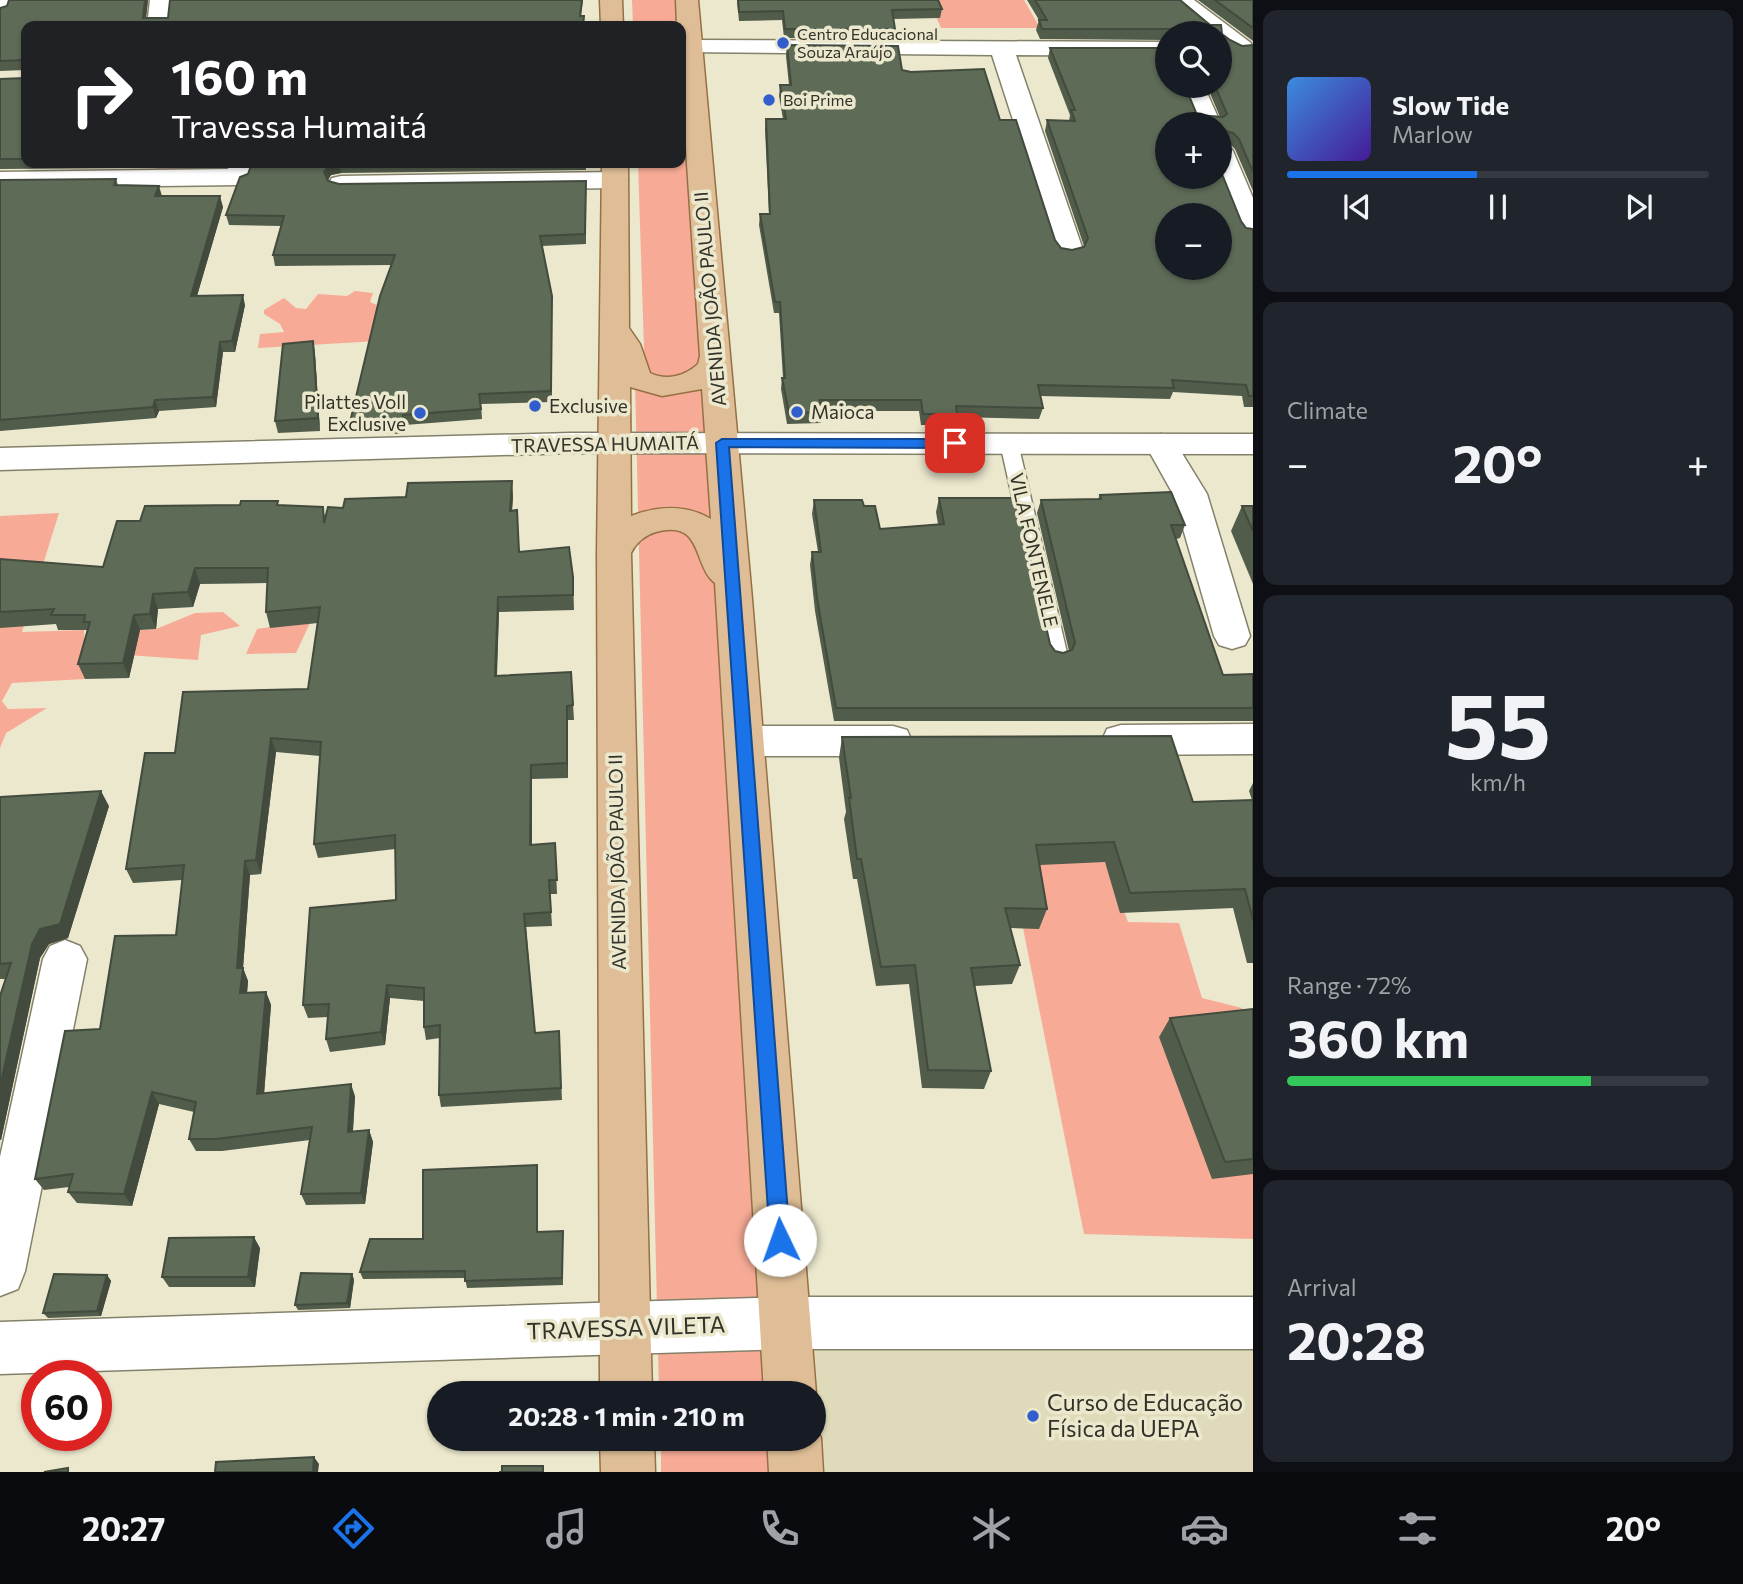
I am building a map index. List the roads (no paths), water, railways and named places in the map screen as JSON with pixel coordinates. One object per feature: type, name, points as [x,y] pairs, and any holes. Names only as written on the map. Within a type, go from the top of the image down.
[{"type":"main road","points":[[611,0],[612,21]]},
{"type":"main road","name":"AVENIDA JOÃO PAULO II","points":[[687,0],[734,599],[789,1381]]},
{"type":"main road","name":"AVENIDA JOÃO PAULO II","points":[[615,172],[614,553],[626,1381]]},
{"type":"main road","points":[[614,328],[624,340],[634,375],[648,384],[689,383],[713,366],[714,356]]},
{"type":"main road","points":[[614,553],[617,540],[627,531],[648,520],[684,521],[693,524],[708,536],[734,599]]},
{"type":"main road","points":[[627,1451],[628,1472]]},
{"type":"main road","points":[[795,1451],[796,1472]]},
{"type":"street","points":[[0,10],[2,0]]},
{"type":"street","points":[[158,21],[160,0]]},
{"type":"street","points":[[1180,0],[1239,48]]},
{"type":"street","points":[[690,47],[1155,49]]},
{"type":"street","points":[[1002,49],[1069,250]]},
{"type":"street","points":[[0,180],[142,170],[239,177],[241,168]]},
{"type":"street","points":[[341,184],[615,172]]},
{"type":"street","points":[[1232,180],[1253,230]]},
{"type":"street","name":"TRAVESSA HUMAITÁ","points":[[0,459],[614,443],[1253,444]]},
{"type":"street","points":[[1161,444],[1190,494],[1232,636]]},
{"type":"street","points":[[1090,740],[1253,739]]},
{"type":"street","points":[[744,741],[927,741]]},
{"type":"street","points":[[0,1271],[65,959]]},
{"type":"street","name":"TRAVESSA VILETA","points":[[0,1348],[784,1323],[1253,1322]]},
{"type":"lane","name":"VILA FONTENELE","points":[[1009,443],[1058,657]]},
{"type":"place","name":"Centro Educacional Souza Araújo","points":[[783,43]]},
{"type":"place","name":"Boi Prime","points":[[769,100]]},
{"type":"place","name":"Exclusive","points":[[535,406]]},
{"type":"place","name":"Maioca","points":[[797,412]]},
{"type":"place","name":"Pilattes Voll Exclusive","points":[[420,413]]},
{"type":"place","name":"Curso de Educação Física da UEPA","points":[[1033,1416]]}]
